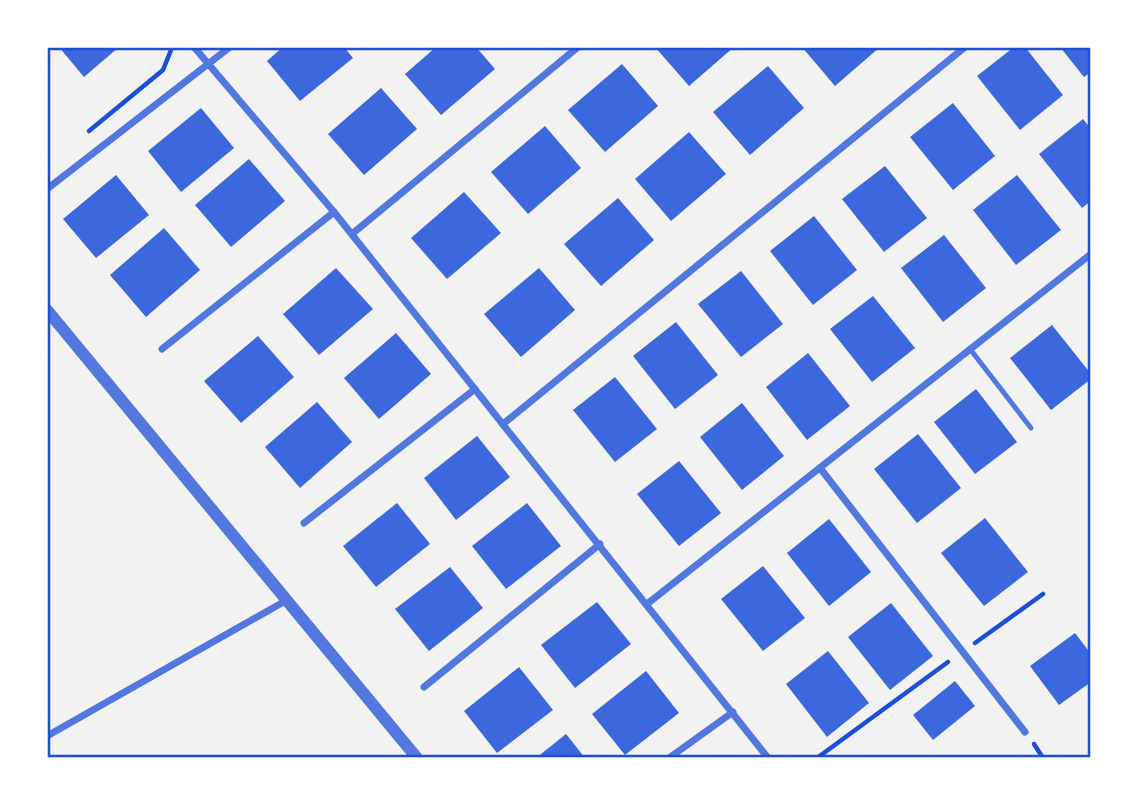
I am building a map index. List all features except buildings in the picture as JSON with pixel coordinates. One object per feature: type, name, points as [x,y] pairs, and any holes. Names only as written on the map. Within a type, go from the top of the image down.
[{"type":"street","points":[[194,47],[352,234],[768,758]]},
{"type":"street","points":[[47,189],[230,47]]},
{"type":"street","points":[[352,234],[578,47]]},
{"type":"street","points":[[503,424],[965,47]]},
{"type":"street","points":[[162,349],[334,212]]},
{"type":"street","points":[[647,604],[1091,254]]},
{"type":"street","points":[[47,310],[417,758]]},
{"type":"street","points":[[304,523],[475,388]]},
{"type":"street","points":[[820,468],[1025,732]]},
{"type":"street","points":[[424,687],[600,544]]},
{"type":"street","points":[[47,736],[288,600]]},
{"type":"street","points":[[669,758],[733,712]]},
{"type":"lane","points":[[970,349],[1031,428]]},
{"type":"path","points":[[79,138],[163,70],[172,50],[169,47]]},
{"type":"path","points":[[817,758],[1043,594]]}]
